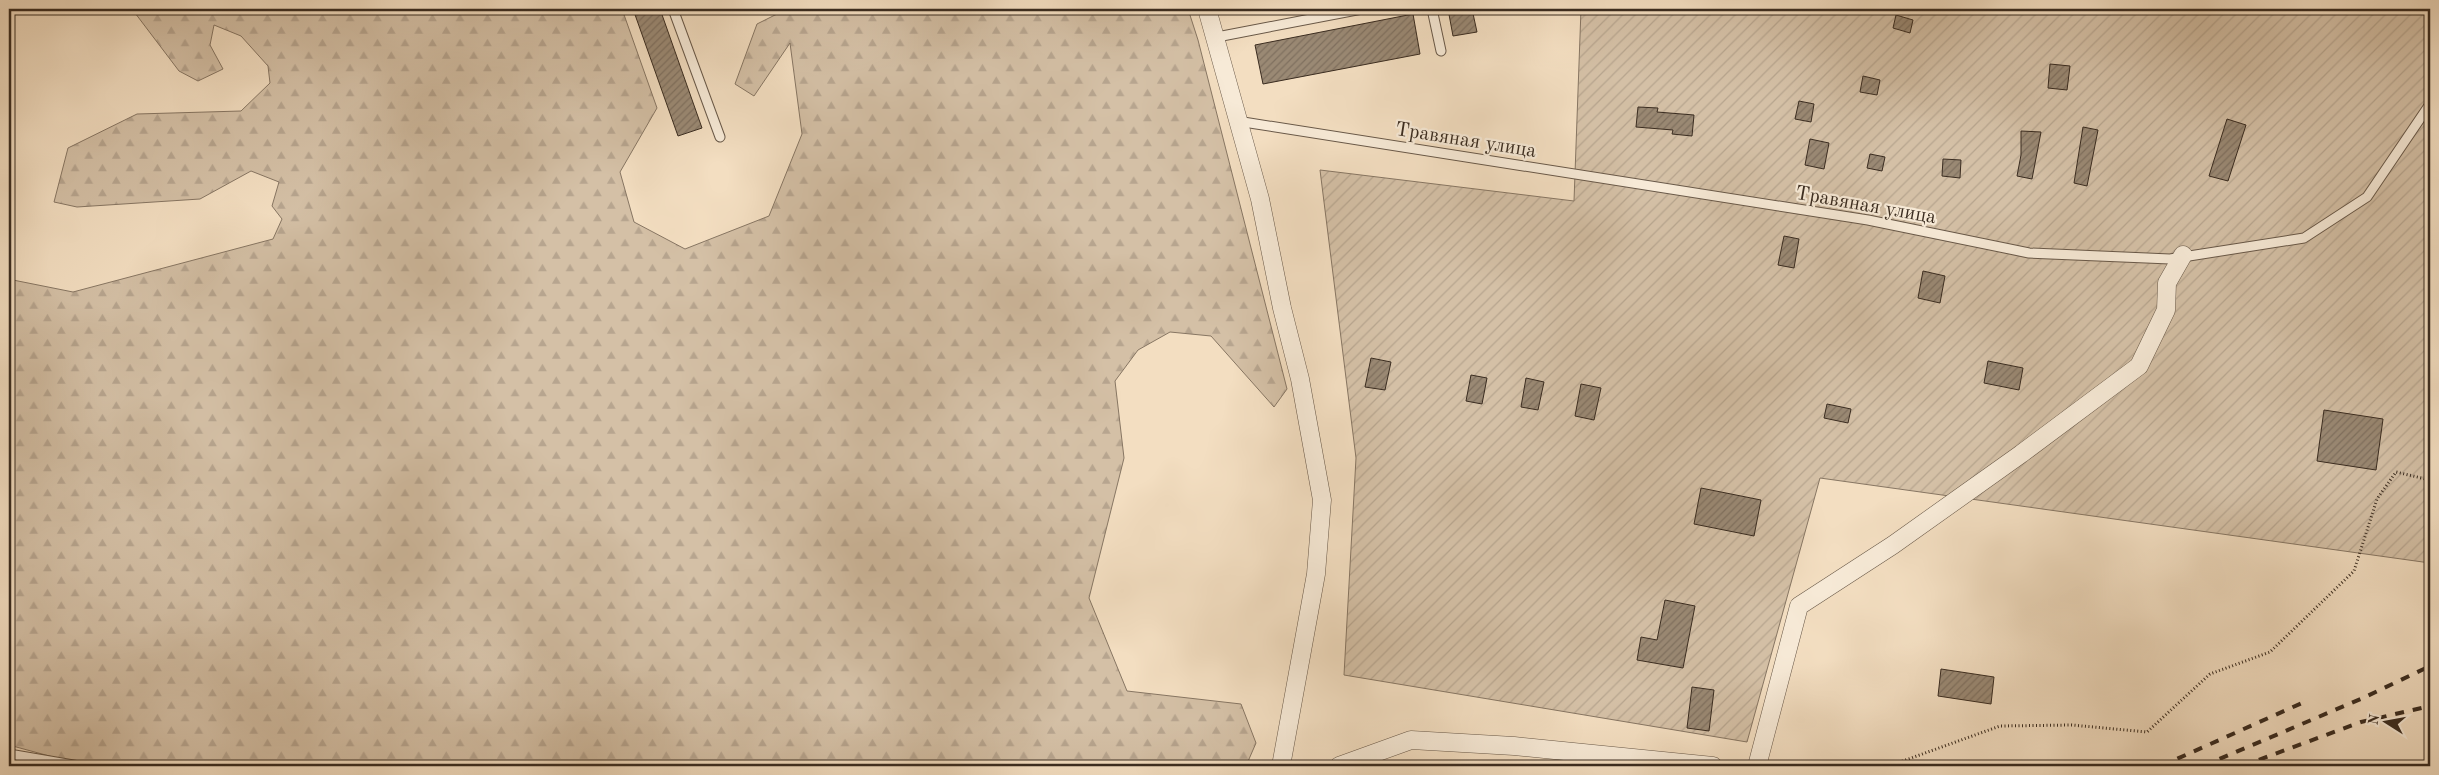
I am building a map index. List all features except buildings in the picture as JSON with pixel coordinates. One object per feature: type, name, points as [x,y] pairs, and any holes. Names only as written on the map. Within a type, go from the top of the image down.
[{"type":"street","points":[[1207,9],[1260,199],[1282,308],[1300,379],[1322,500],[1316,574],[1280,766]]},
{"type":"street","points":[[1757,766],[1799,606],[1901,540],[2139,366],[2166,310],[2167,283],[2182,256]]},
{"type":"street","points":[[1339,766],[1411,740],[1514,746],[1713,766]]},
{"type":"lane","points":[[673,9],[720,137]]},
{"type":"lane","points":[[1216,36],[1362,9]]},
{"type":"lane","points":[[1432,9],[1441,51]]},
{"type":"lane","name":"Травяная улица","points":[[1237,121],[1868,220],[2029,253],[2170,259],[2304,238],[2367,196],[2430,104]]},
{"type":"lane","points":[[9,754],[79,766]]},
{"type":"path","points":[[1889,766],[2000,726],[2072,725],[2148,732],[2210,674],[2270,652],[2354,571],[2377,499],[2396,472],[2430,480]]},
{"type":"green space","points":[[132,9],[402,9],[405,11],[409,9],[622,9],[657,108],[620,172],[634,222],[685,249],[769,216],[802,134],[790,43],[754,96],[735,84],[757,24],[787,9],[1188,9],[1198,40],[1287,389],[1274,407],[1211,336],[1170,332],[1138,350],[1115,381],[1124,458],[1089,598],[1127,691],[1241,704],[1256,743],[1246,766],[86,766],[9,745],[9,298],[13,280],[73,292],[273,239],[282,219],[272,206],[279,182],[251,171],[200,199],[77,207],[54,202],[68,148],[137,114],[241,111],[270,83],[268,66],[241,36],[214,25],[210,45],[223,69],[198,81],[179,71]]},
{"type":"green space","points":[[1581,9],[2430,9],[2430,563],[1820,478],[1747,742],[1344,675],[1356,458],[1320,170],[1574,201]]},
{"type":"railway","points":[[2203,766],[2363,698],[2430,666]]},
{"type":"railway","points":[[2161,766],[2302,703]]},
{"type":"railway","points":[[2242,766],[2361,722],[2430,706]]}]
